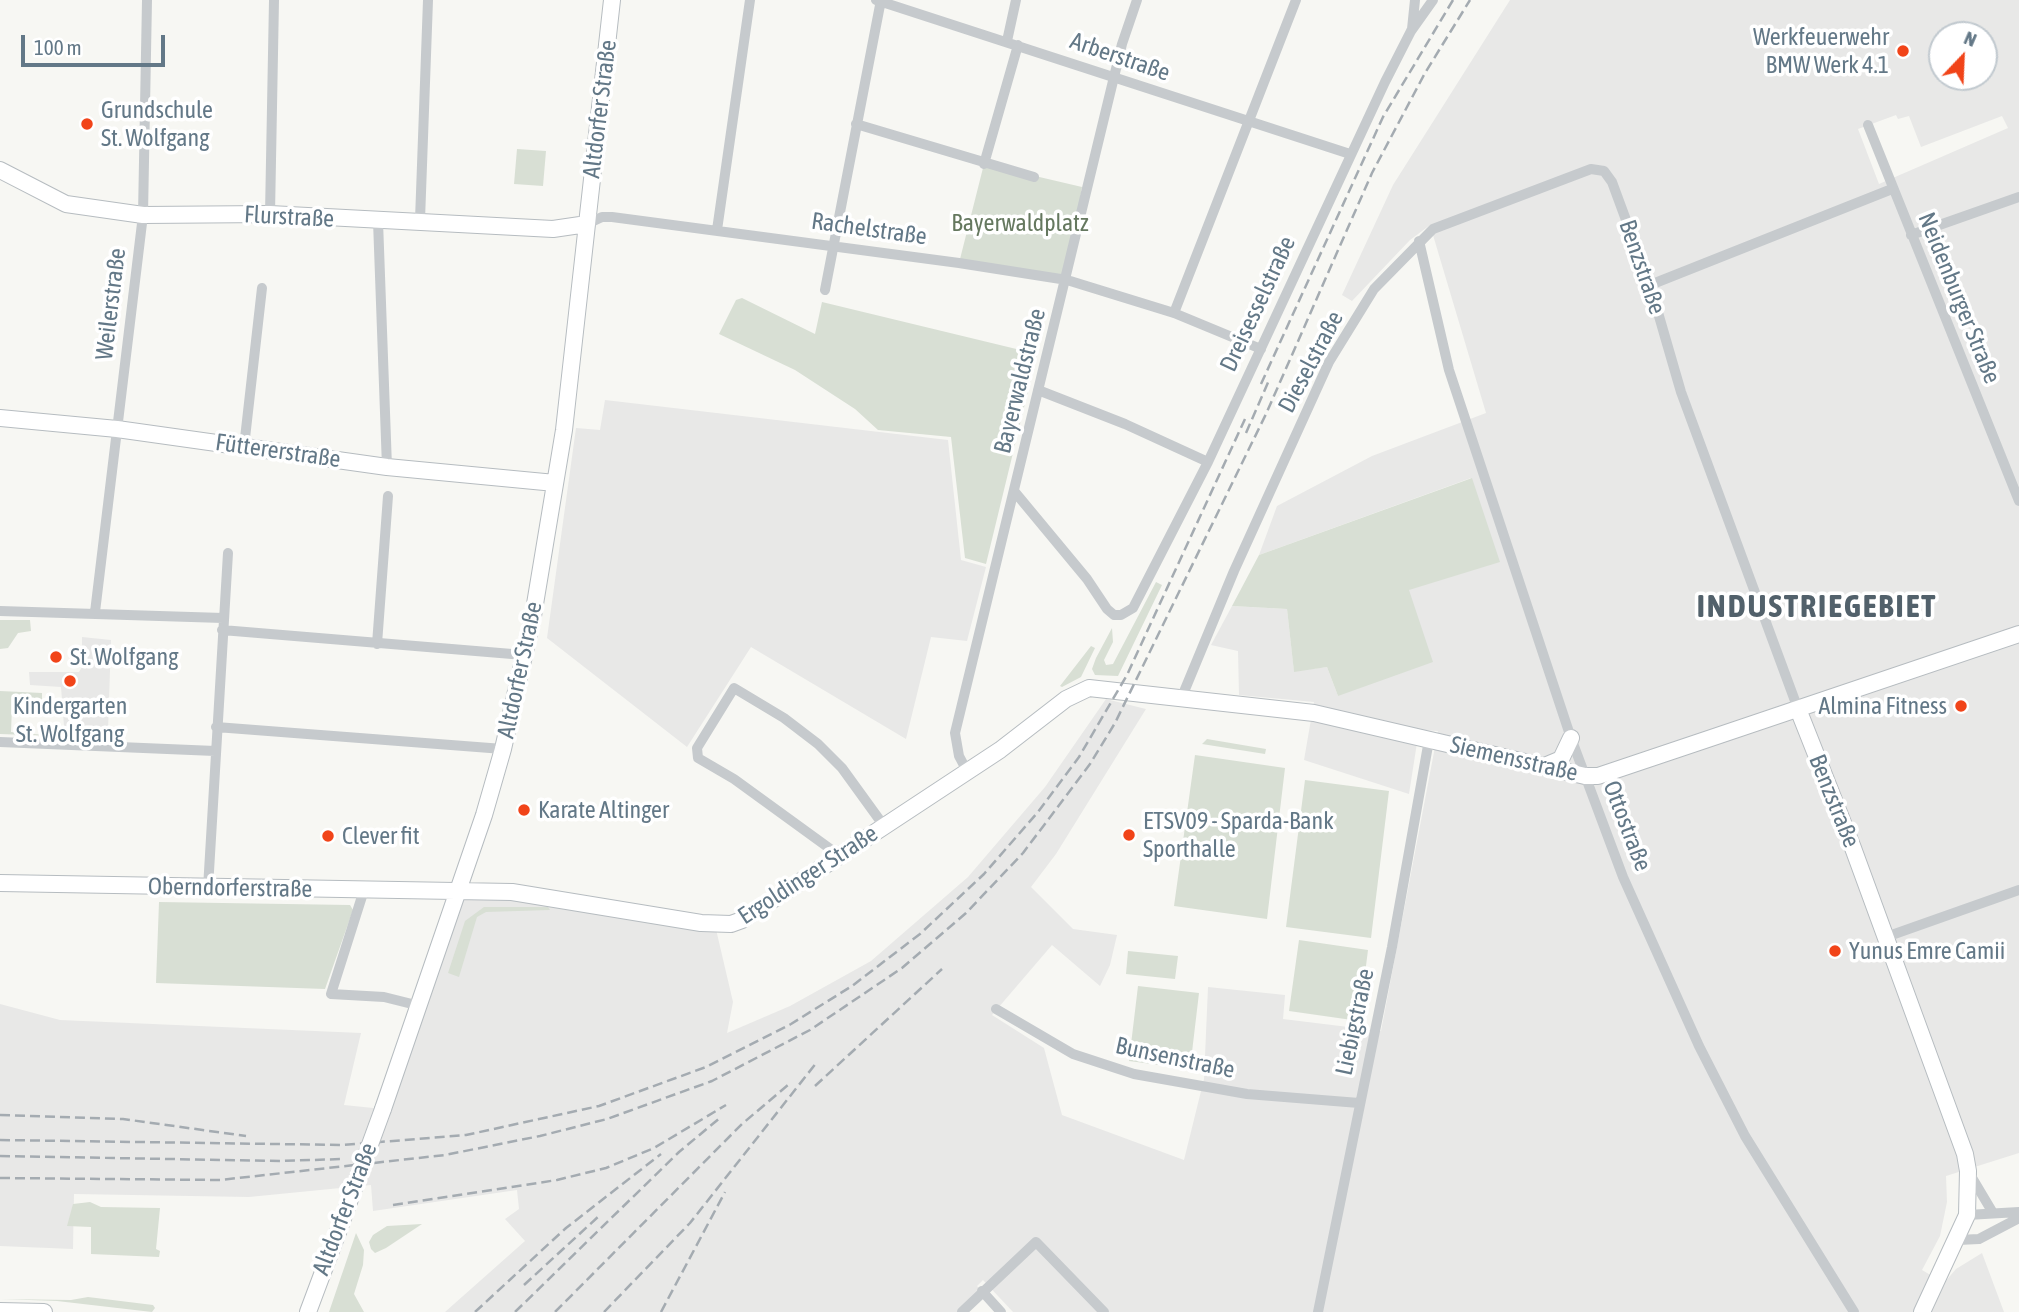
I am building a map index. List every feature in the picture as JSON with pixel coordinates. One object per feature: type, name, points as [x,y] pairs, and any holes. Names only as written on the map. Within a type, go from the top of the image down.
[{"type":"main road","name":"Altdorfer Straße","points":[[308,1312],[420,1006],[503,749],[524,655],[555,483],[578,318],[612,0]]},
{"type":"main road","name":"Flurstraße","points":[[0,170],[66,204],[90,210],[143,215],[270,214],[553,229],[587,224]]},
{"type":"main road","name":"Füttererstraße","points":[[0,418],[117,429],[387,467],[555,483]]},
{"type":"main road","name":"Siemensstraße","points":[[1116,689],[1181,699],[1314,713],[1542,767],[1598,776],[2019,634]]},
{"type":"main road","name":"Ergoldinger Straße","points":[[459,890],[524,893],[724,925],[742,920],[1034,727],[1073,694],[1089,688],[1116,689]]},
{"type":"main road","name":"Benzstraße","points":[[1798,709],[1936,1070],[1968,1171],[1966,1215],[1958,1240],[1922,1312]]},
{"type":"main road","points":[[1542,767],[1561,758],[1571,738]]},
{"type":"main road","name":"Oberndorferstraße","points":[[0,883],[459,890]]},
{"type":"main road","points":[[0,1311],[44,1312]]},
{"type":"street","name":"Weilerstraße","points":[[95,612],[143,215],[147,0]]},
{"type":"street","points":[[270,214],[274,0]]},
{"type":"street","points":[[419,220],[428,0]]},
{"type":"street","points":[[717,230],[750,0]]},
{"type":"street","points":[[825,290],[879,0]]},
{"type":"street","name":"Arberstraße","points":[[879,0],[1350,154]]},
{"type":"street","points":[[984,164],[1013,43],[1016,0]]},
{"type":"street","name":"Bayerwaldstraße","points":[[967,771],[959,756],[955,733],[1114,78],[1136,0]]},
{"type":"street","points":[[1174,313],[1296,0]]},
{"type":"street","points":[[1411,31],[1415,0]]},
{"type":"street","name":"Dreisesselstraße","points":[[1014,491],[1114,615],[1121,615],[1138,602],[1208,462],[1350,154],[1411,31],[1433,0]]},
{"type":"street","points":[[856,124],[1034,177]]},
{"type":"street","name":"Neidenburger Straße","points":[[1868,125],[2019,501]]},
{"type":"street","name":"Dieselstraße","points":[[1181,699],[1234,571],[1329,362],[1374,289],[1433,229],[1591,170],[1604,171]]},
{"type":"street","name":"Benzstraße","points":[[1604,171],[1612,182],[1650,285],[1689,413],[1798,709]]},
{"type":"street","points":[[1650,285],[1892,189]]},
{"type":"street","points":[[1911,235],[2019,197]]},
{"type":"street","name":"Rachelstraße","points":[[587,224],[602,217],[612,217],[1067,280],[1174,313],[1261,349]]},
{"type":"street","points":[[378,221],[387,467]]},
{"type":"street","name":"Ottostraße","points":[[1419,241],[1449,370],[1571,738],[1623,877],[1699,1046],[1745,1136],[1854,1312]]},
{"type":"street","points":[[244,447],[262,288]]},
{"type":"street","points":[[1038,390],[1125,424],[1208,462]]},
{"type":"street","points":[[377,644],[388,496]]},
{"type":"street","points":[[208,888],[228,553]]},
{"type":"street","points":[[0,611],[95,612],[223,624],[377,644],[524,655]]},
{"type":"street","points":[[840,856],[734,779],[698,758],[697,748],[736,688],[818,744],[842,768],[884,826]]},
{"type":"street","points":[[216,727],[503,749]]},
{"type":"street","name":"Liebigstraße","points":[[1318,1312],[1392,947],[1429,740]]},
{"type":"street","points":[[0,742],[215,751]]},
{"type":"street","points":[[364,890],[331,994],[384,997],[420,1006]]},
{"type":"street","points":[[1886,937],[2019,890]]},
{"type":"street","name":"Bunsenstraße","points":[[996,1009],[1050,1043],[1112,1068],[1247,1094],[1359,1103]]},
{"type":"street","points":[[1968,1171],[1993,1213]]},
{"type":"street","points":[[1966,1215],[2019,1212]]},
{"type":"street","points":[[1958,1240],[1979,1239],[2019,1218]]},
{"type":"street","points":[[962,1312],[1036,1242],[1104,1312]]},
{"type":"street","points":[[982,1291],[1001,1312]]},
{"type":"shaded area","points":[[1510,0],[2019,0],[2019,1153],[1946,1176],[1947,1202],[1940,1236],[1922,1270],[1944,1283],[1956,1269],[1982,1253],[2004,1312],[1013,1312],[983,1280],[977,1286],[982,1291],[962,1312],[445,1312],[525,1241],[505,1219],[519,1209],[517,1190],[373,1211],[371,1185],[249,1197],[74,1194],[73,1249],[0,1246],[0,1004],[60,1020],[361,1033],[344,1105],[383,1109],[458,892],[715,925],[733,1002],[727,1033],[790,1006],[871,961],[968,877],[1045,787],[1106,699],[1146,709],[1056,854],[1031,887],[1073,929],[1117,935],[1110,965],[1100,986],[1052,945],[992,1015],[1044,1048],[1062,1115],[1184,1160],[1204,1079],[1208,987],[1285,995],[1283,1019],[1381,1031],[1438,731],[1419,730],[1409,794],[1304,760],[1314,702],[1239,695],[1238,651],[1211,645],[1232,606],[1287,609],[1294,671],[1327,667],[1338,696],[1409,590],[1471,478],[1259,555],[1277,506],[1372,456],[1486,413],[1430,225],[1410,240],[1352,301],[1342,295],[1393,185]],"holes":[[[1896,115],[1898,119],[1909,116],[1921,147],[2002,116],[2008,128],[1879,184],[1858,129]]]},
{"type":"shaded area","points":[[605,400],[948,440],[961,560],[986,567],[967,641],[931,637],[906,739],[751,647],[687,747],[547,638],[576,428],[600,430]]},
{"type":"shaded area","name":"Kindergarten St. Wolfgang","points":[[82,637],[111,640],[108,731],[64,726],[61,687],[30,685],[29,672],[79,672],[87,658],[82,650]]},
{"type":"green space","points":[[517,149],[546,151],[543,186],[514,184]]},
{"type":"green space","name":"Bayerwaldplatz","points":[[984,164],[1082,187],[1067,280],[959,263]]},
{"type":"green space","points":[[742,298],[815,334],[822,302],[1037,354],[986,564],[965,558],[951,437],[878,430],[855,409],[795,370],[719,334],[736,300]]},
{"type":"green space","points":[[1472,478],[1500,562],[1409,590],[1433,662],[1338,696],[1327,667],[1294,672],[1287,609],[1232,606],[1259,555]]},
{"type":"green space","points":[[1156,582],[1162,585],[1118,676],[1095,675],[1092,669],[1112,628],[1113,642],[1104,660],[1106,665],[1113,664]]},
{"type":"green space","points":[[0,620],[30,620],[31,631],[18,633],[8,648],[0,649]]},
{"type":"green space","points":[[1091,646],[1095,648],[1081,677],[1060,686]]},
{"type":"green space","points":[[0,691],[42,693],[42,707],[12,707],[11,732],[56,736],[0,734]]},
{"type":"green space","points":[[1207,739],[1266,749],[1265,754],[1202,744]]},
{"type":"green space","points":[[1195,755],[1285,768],[1267,919],[1174,906]]},
{"type":"green space","points":[[1305,780],[1389,791],[1371,938],[1286,927]]},
{"type":"green space","points":[[159,902],[350,905],[353,910],[325,989],[156,983]]},
{"type":"green space","points":[[484,907],[548,907],[550,910],[486,912],[477,917],[459,977],[448,973],[465,921]]},
{"type":"green space","points":[[1299,940],[1368,950],[1359,1021],[1289,1011]]},
{"type":"green space","points":[[1128,951],[1178,956],[1175,979],[1126,974]]},
{"type":"green space","points":[[1138,986],[1199,993],[1190,1069],[1129,1061]]},
{"type":"green space","points":[[90,1202],[101,1207],[160,1208],[156,1249],[160,1251],[159,1257],[91,1254],[91,1227],[67,1226],[73,1204]]},
{"type":"green space","points":[[422,1224],[386,1248],[375,1253],[371,1249],[369,1242],[373,1235],[387,1226]]},
{"type":"green space","points":[[356,1233],[364,1250],[363,1265],[354,1294],[364,1312],[329,1312]]},
{"type":"green space","points":[[88,1297],[153,1305],[155,1308],[152,1312],[57,1301],[1,1299],[71,1300]]},
{"type":"railway","points":[[1261,384],[1383,117],[1453,0]]},
{"type":"railway","points":[[0,1178],[220,1180],[445,1155],[540,1136],[607,1119],[712,1081],[810,1030],[902,968],[966,913],[1023,853],[1090,764],[1115,723],[1266,414],[1372,173],[1425,73],[1470,0]]},
{"type":"railway","points":[[1246,433],[1270,378]]},
{"type":"railway","points":[[0,1140],[343,1145],[466,1135],[599,1106],[706,1067],[791,1024],[852,986],[920,934],[984,874],[1038,812],[1079,757],[1127,675],[1245,419]]},
{"type":"railway","points":[[815,1086],[942,969]]},
{"type":"railway","points":[[604,1312],[690,1223],[817,1062]]},
{"type":"railway","points":[[555,1312],[742,1124],[788,1085]]},
{"type":"railway","points":[[393,1205],[557,1180],[606,1168],[654,1148],[726,1105]]},
{"type":"railway","points":[[0,1115],[123,1119],[246,1136]]},
{"type":"railway","points":[[515,1312],[679,1152],[721,1117]]},
{"type":"railway","points":[[475,1312],[566,1228],[661,1154]]},
{"type":"railway","points":[[0,1156],[280,1161],[343,1159]]},
{"type":"railway","points":[[661,1312],[725,1192]]},
{"type":"railway","points":[[524,1285],[599,1216]]},
{"type":"place","name":"Werkfeuerwehr BMW Werk 4.1","points":[[1903,51]]},
{"type":"place","name":"Grundschule St. Wolfgang","points":[[87,124]]},
{"type":"place","name":"St. Wolfgang","points":[[56,657]]},
{"type":"place","name":"Kindergarten St. Wolfgang","points":[[70,681]]},
{"type":"place","name":"Almina Fitness","points":[[1961,706]]},
{"type":"place","name":"Karate Altinger","points":[[524,810]]},
{"type":"place","name":"ETSV09 - Sparda-Bank Sporthalle","points":[[1129,835]]},
{"type":"place","name":"Clever fit","points":[[328,836]]},
{"type":"place","name":"Yunus Emre Camii","points":[[1835,951]]},
{"type":"district","name":"INDUSTRIEGEBIET","points":[[1817,607]]}]
